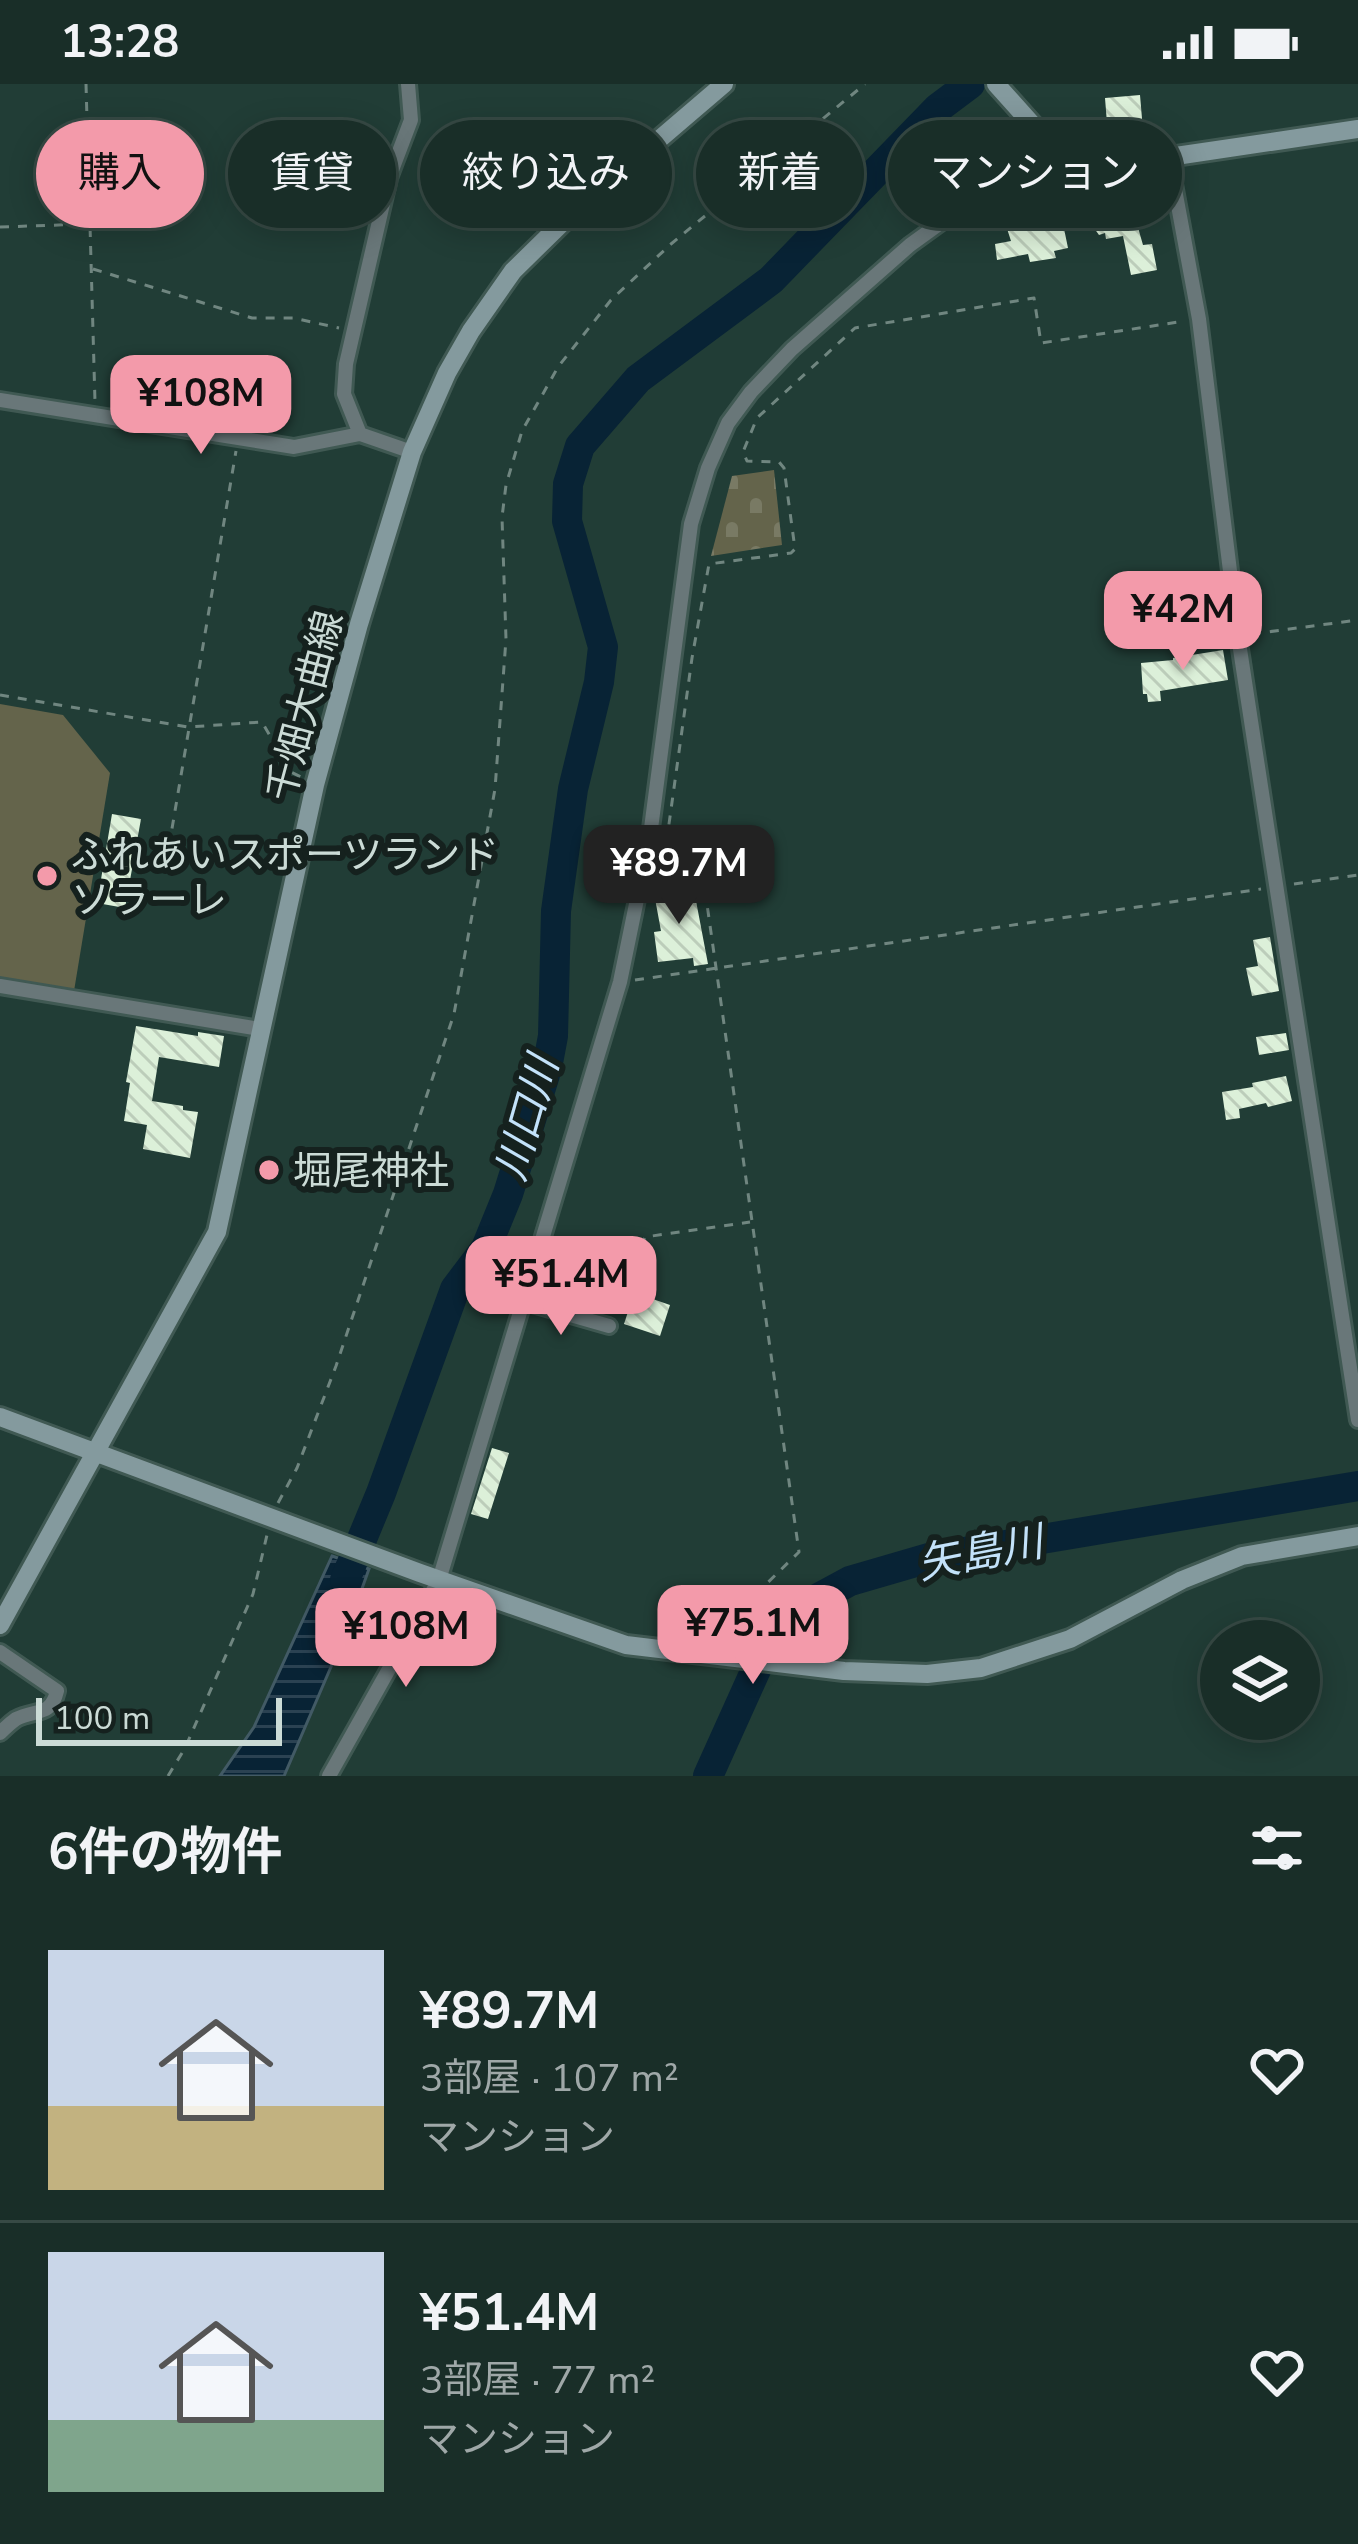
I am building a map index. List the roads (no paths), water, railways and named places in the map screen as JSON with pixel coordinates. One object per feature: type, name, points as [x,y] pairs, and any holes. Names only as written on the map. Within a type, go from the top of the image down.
[{"type":"main road","name":"千畑大曲線","points":[[0,1625],[217,1232],[315,785],[412,452],[447,373],[513,271],[565,220],[724,84]]},
{"type":"main road","points":[[996,84],[1028,120]]},
{"type":"main road","points":[[1182,155],[1358,129]]},
{"type":"main road","points":[[0,1418],[626,1645],[844,1671],[927,1674],[981,1668],[1070,1639],[1182,1580],[1242,1556],[1358,1536]]},
{"type":"street","points":[[360,434],[344,394],[346,364],[389,178],[411,120],[409,84]]},
{"type":"street","points":[[329,1776],[430,1576],[525,1302],[620,982],[650,836],[691,524],[708,468],[728,423],[751,392],[933,228]]},
{"type":"street","points":[[1182,228],[1199,320],[1238,636],[1358,1420]]},
{"type":"street","points":[[0,400],[294,447],[360,434],[412,452]]},
{"type":"street","points":[[0,986],[260,1029]]},
{"type":"street","points":[[525,1302],[609,1326]]},
{"type":"street","points":[[0,1652],[57,1691],[54,1703],[17,1719],[0,1733]]},
{"type":"water","points":[[332,1556],[369,1569],[284,1776],[220,1776],[254,1727]]},
{"type":"waterway","name":"川口川","points":[[345,1580],[455,1289],[486,1248],[508,1194],[547,1068],[553,1036],[556,911],[573,789],[603,647],[567,521],[568,484],[580,446],[638,379],[771,280],[938,108],[970,84]]},
{"type":"waterway","name":"矢島川","points":[[708,1776],[772,1634],[789,1614],[850,1581],[929,1558],[1358,1486]]},
{"type":"place","name":"ふれあいスポーツランド ソラーレ","points":[[47,876]]},
{"type":"place","name":"堀尾神社","points":[[269,1170]]}]
